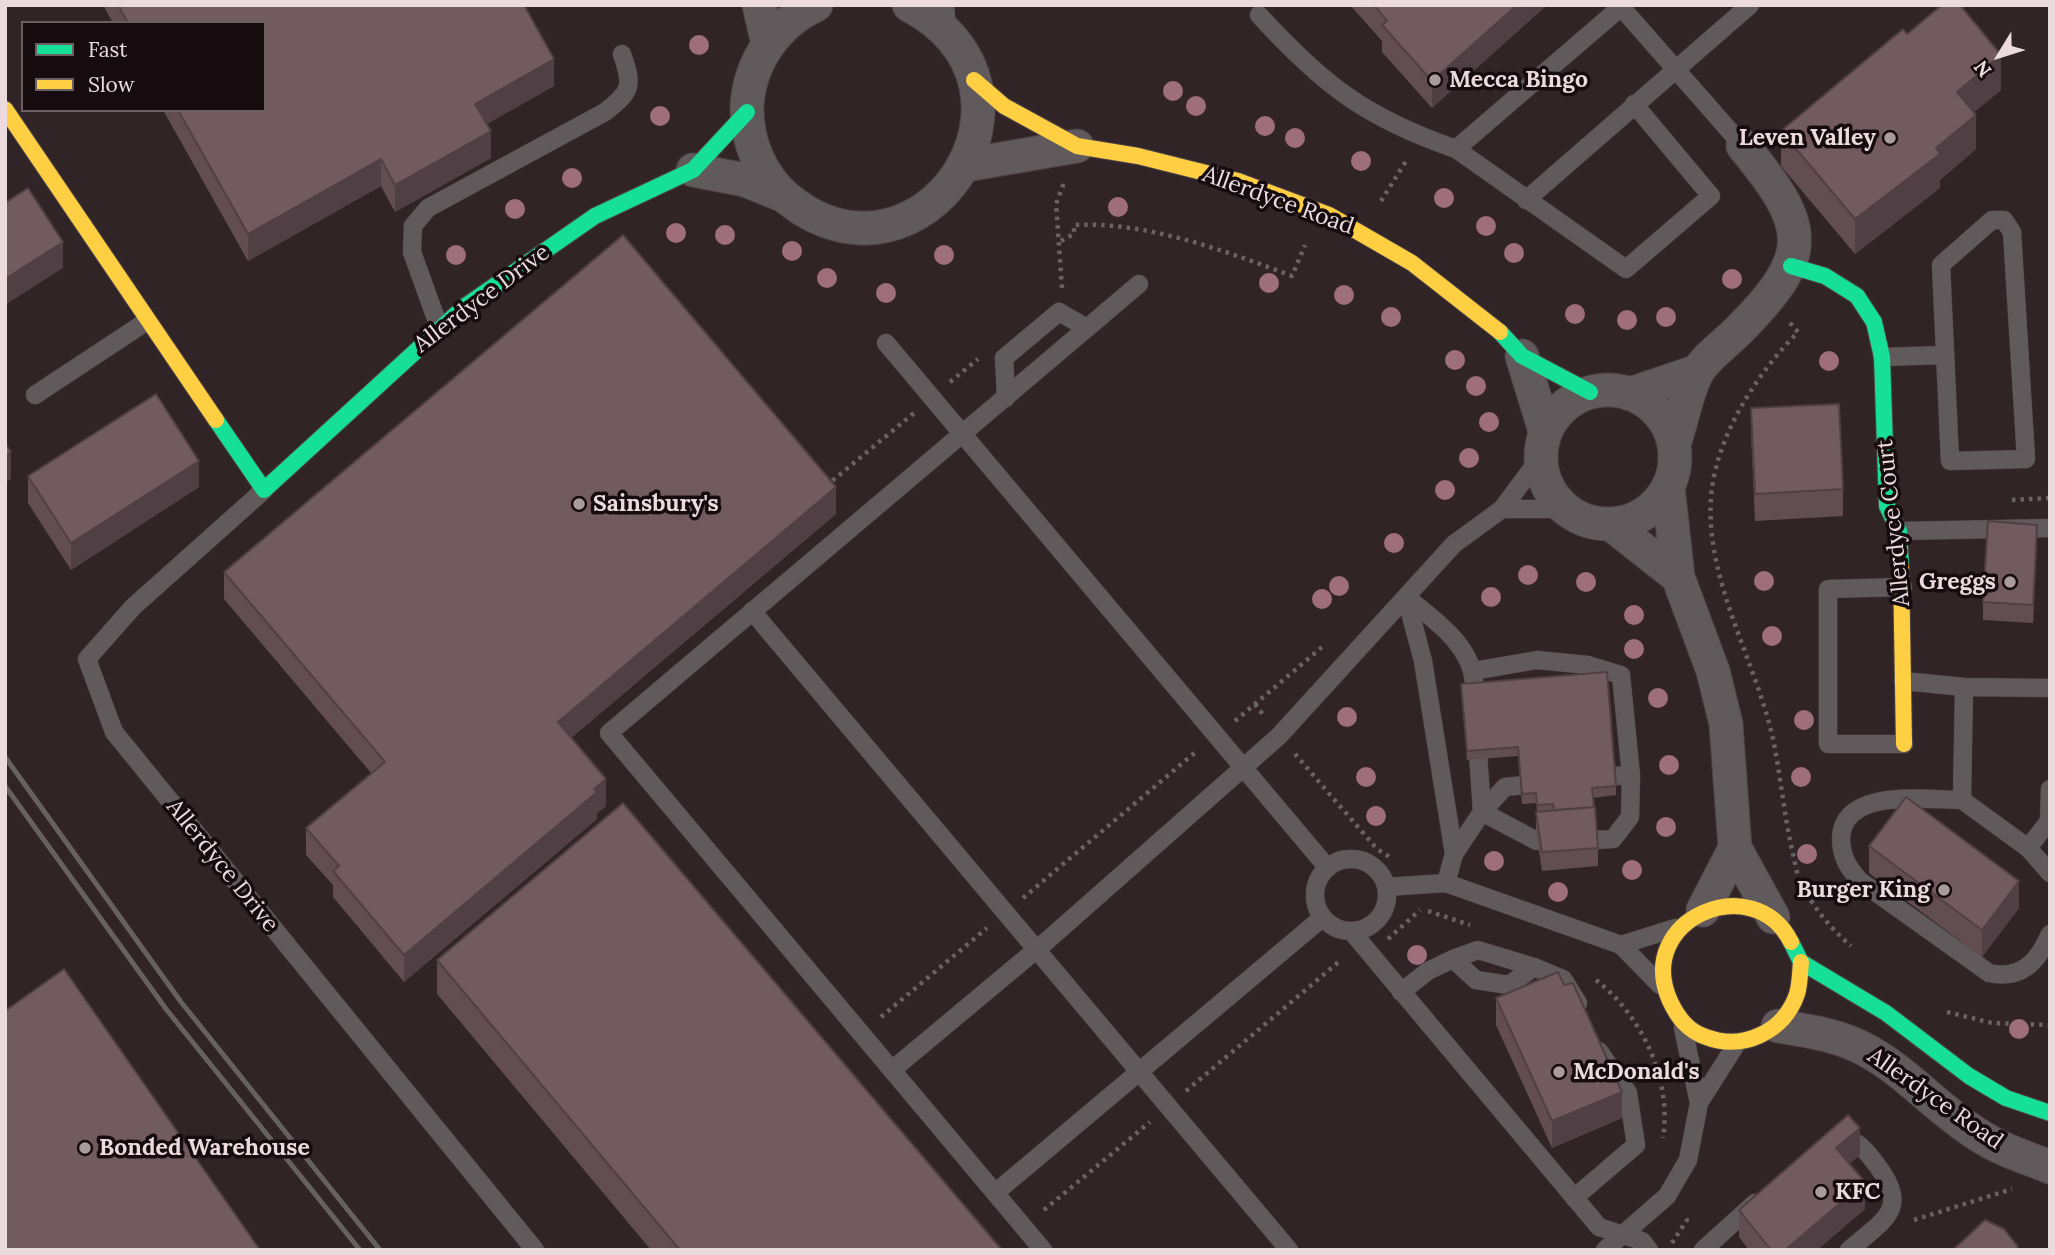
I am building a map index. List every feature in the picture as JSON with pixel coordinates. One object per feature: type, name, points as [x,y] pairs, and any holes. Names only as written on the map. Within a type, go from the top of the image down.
[{"type":"street","points":[[759,5],[768,44]]},
{"type":"street","name":"Allerdyce Road","points":[[816,5],[788,22],[768,44],[752,76],[747,111],[753,149],[771,182],[803,211],[824,221],[871,227],[894,223],[936,202],[966,165],[977,132],[979,115],[974,80],[946,19],[929,16],[909,5]]},
{"type":"street","name":"Allerdyce Road","points":[[974,80],[1004,106],[1077,146]]},
{"type":"street","points":[[5,109],[10,128],[264,490]]},
{"type":"street","name":"Allerdyce Drive","points":[[264,490],[439,327],[595,216],[693,170],[741,122],[747,111]]},
{"type":"street","name":"Allerdyce Road","points":[[966,165],[1077,146],[1138,156],[1238,181],[1319,212],[1362,232],[1412,263],[1491,322],[1522,356],[1590,392],[1603,389],[1630,394],[1659,413],[1669,428],[1674,444]]},
{"type":"street","points":[[1630,394],[1698,371],[1769,301],[1791,266],[1795,239],[1789,209],[1774,184],[1742,146]]},
{"type":"street","points":[[693,170],[745,180],[784,196]]},
{"type":"street","name":"Allerdyce Court","points":[[1791,266],[1825,276],[1857,296],[1874,322],[1882,357],[1887,506],[1899,531],[1903,587],[1904,744]]},
{"type":"street","name":"Allerdyce Road","points":[[1522,356],[1542,445],[1543,477],[1551,495],[1564,509]]},
{"type":"street","points":[[1698,371],[1674,444],[1674,466],[1668,487],[1678,577],[1713,671],[1726,724],[1735,848],[1773,918],[1796,945],[1801,962],[1798,997],[1778,1026],[1759,1038],[1737,1043],[1717,1041],[1698,1034],[1682,1022],[1664,990],[1665,956],[1735,848]]},
{"type":"street","points":[[1542,445],[1555,414],[1571,400],[1590,392]]},
{"type":"street","points":[[1564,509],[1587,522],[1612,525],[1645,514],[1668,487]]},
{"type":"street","points":[[1612,525],[1678,577]]},
{"type":"street","points":[[1692,918],[1739,904],[1773,918]]},
{"type":"street","name":"Allerdyce Road","points":[[1801,962],[1883,1011],[1978,1085],[2004,1098],[2050,1113]]},
{"type":"street","name":"Allerdyce Road","points":[[1778,1026],[1838,1038],[1864,1048],[1907,1077],[1976,1133],[2039,1163]]},
{"type":"lane","points":[[1526,200],[1750,5]]},
{"type":"lane","points":[[1456,149],[1622,6],[1742,146]]},
{"type":"lane","points":[[1259,15],[1301,60],[1352,102],[1421,137],[1456,149],[1626,269],[1711,197],[1634,104]]},
{"type":"lane","points":[[439,327],[412,251],[412,226],[428,208],[605,112],[626,96],[631,78],[622,54]]},
{"type":"lane","points":[[1992,220],[2004,220],[2012,232],[2026,459],[1950,461],[1944,355],[1941,265],[1992,220]]},
{"type":"lane","points":[[1043,1250],[609,733],[1139,284]]},
{"type":"lane","points":[[1006,398],[1004,358],[1059,312],[1087,328]]},
{"type":"lane","points":[[35,395],[147,321]]},
{"type":"lane","points":[[886,343],[1327,867]]},
{"type":"lane","points":[[1882,357],[1944,355]]},
{"type":"lane","points":[[892,1070],[1036,949],[1279,736],[1454,544],[1502,509],[1542,445]]},
{"type":"lane","name":"Allerdyce Drive","points":[[264,490],[133,607],[87,659],[114,732],[535,1250]]},
{"type":"lane","points":[[1502,509],[1564,509]]},
{"type":"lane","points":[[1899,531],[2050,528]]},
{"type":"lane","points":[[1903,587],[1828,589],[1828,744],[1904,744]]},
{"type":"lane","points":[[1406,597],[1451,634],[1473,671],[1475,697]]},
{"type":"lane","points":[[1406,597],[1423,660],[1454,854]]},
{"type":"lane","points":[[752,611],[1289,1250]]},
{"type":"lane","points":[[1473,671],[1588,665],[1621,675],[1631,775],[1630,817],[1613,839],[1596,840]]},
{"type":"lane","points":[[1588,665],[1589,715]]},
{"type":"lane","points":[[1903,681],[1964,687],[2050,688]]},
{"type":"lane","points":[[1962,800],[1964,687]]},
{"type":"lane","points":[[1476,722],[1482,812]]},
{"type":"lane","points":[[1446,883],[1454,854],[1482,812],[1505,787],[1571,775],[1631,775]]},
{"type":"lane","points":[[2028,848],[2049,821],[2050,789]]},
{"type":"lane","points":[[2050,873],[2028,848],[1962,800],[1872,801],[1846,819],[1841,835],[1842,852],[1848,868],[1860,881],[1989,973],[2006,976],[2020,971],[2033,962],[2050,933]]},
{"type":"lane","points":[[1482,812],[1537,841]]},
{"type":"lane","points":[[1394,886],[1380,917],[1368,928],[1352,932],[1341,930],[1322,918],[1317,908],[1316,886],[1327,867],[1338,861],[1363,860],[1374,866],[1394,886],[1446,883],[1622,945],[1664,990]]},
{"type":"lane","points":[[995,1194],[1322,918]]},
{"type":"lane","points":[[1622,945],[1692,918]]},
{"type":"lane","points":[[1352,932],[1600,1227],[1642,1241],[1649,1250]]},
{"type":"lane","points":[[1401,992],[1429,971],[1478,950],[1563,979],[1574,993],[1600,1052],[1628,1093],[1636,1145],[1574,1198]]},
{"type":"lane","points":[[1453,959],[1476,980],[1509,985],[1534,967]]},
{"type":"lane","points":[[1682,1022],[1699,1103]]},
{"type":"lane","points":[[1605,1250],[1667,1196],[1688,1160],[1699,1103],[1737,1043]]},
{"type":"lane","points":[[1821,1143],[1835,1136],[1851,1138],[1863,1148],[1893,1190],[1893,1203],[1886,1219],[1849,1250]]},
{"type":"lane","points":[[1703,1250],[1770,1190]]},
{"type":"path","points":[[1362,232],[1421,137]]},
{"type":"path","points":[[1054,295],[1064,286],[1056,205]]},
{"type":"path","points":[[1061,241],[1074,234],[1074,225],[1108,223],[1234,254],[1292,276],[1319,212]]},
{"type":"path","points":[[817,492],[981,356]]},
{"type":"path","points":[[820,473],[829,483]]},
{"type":"path","points":[[861,1034],[1327,642]]},
{"type":"path","points":[[1255,704],[1279,736],[1377,849],[1396,861],[1394,886],[1408,922]]},
{"type":"path","points":[[1030,1234],[1036,1217],[1340,959],[1348,969],[1421,909],[1480,929]]},
{"type":"path","points":[[1906,1227],[1914,1219],[2014,1189],[2039,1163]]},
{"type":"building","points":[[118,5],[524,5],[554,59],[475,104],[491,131],[395,185],[381,159],[248,234],[179,112],[266,112],[266,21],[127,21]]},
{"type":"building","points":[[1374,5],[1517,5],[1432,81],[1382,25],[1387,21]]},
{"type":"building","name":"Leven Valley","points":[[1942,5],[1960,5],[2001,55],[1957,92],[1976,115],[1936,148],[1940,154],[1855,219],[1781,131],[1903,29],[1907,34]]},
{"type":"building","points":[[28,188],[63,242],[5,279],[5,203]]},
{"type":"building","points":[[623,235],[836,487],[558,722],[606,779],[594,789],[597,792],[404,955],[333,871],[339,866],[306,828],[385,762],[224,572]]},
{"type":"building","points":[[156,394],[199,461],[71,543],[28,476]]},
{"type":"building","points":[[1839,404],[1843,489],[1755,494],[1751,408]]},
{"type":"building","points":[[5,443],[11,452],[5,456]]},
{"type":"building","name":"Greggs","points":[[1988,521],[2037,525],[2033,605],[1983,602]]},
{"type":"building","points":[[1607,672],[1616,786],[1592,788],[1594,807],[1554,810],[1553,804],[1537,805],[1536,793],[1522,794],[1518,747],[1467,751],[1461,684]]},
{"type":"building","points":[[1906,797],[2019,881],[1982,930],[1869,846]]},
{"type":"building","points":[[623,803],[1002,1250],[680,1250],[437,960]]},
{"type":"building","points":[[1595,807],[1598,848],[1542,852],[1536,812]]},
{"type":"building","name":"Bonded Warehouse","points":[[64,969],[260,1250],[5,1250],[5,1011]]},
{"type":"building","name":"McDonald's","points":[[1558,972],[1564,985],[1573,983],[1622,1092],[1552,1121],[1496,998]]},
{"type":"building","points":[[1848,1115],[1860,1128],[1836,1148],[1865,1182],[1785,1250],[1771,1250],[1739,1210]]},
{"type":"building","points":[[1985,1220],[2004,1229],[2019,1250],[1953,1250]]},
{"type":"railway","points":[[5,757],[181,1002],[380,1250]]},
{"type":"railway","points":[[5,786],[166,1009],[360,1250]]},
{"type":"traffic: fast","points":[[216,420],[264,490],[464,307],[595,216],[693,170],[747,112]]},
{"type":"traffic: fast","points":[[1791,266],[1825,276],[1857,296],[1874,322],[1882,357],[1887,506],[1899,531],[1901,566]]},
{"type":"traffic: fast","points":[[1500,332],[1522,356],[1590,392]]},
{"type":"traffic: fast","points":[[1791,942],[1801,962],[1886,1013],[1969,1076],[2006,1098],[2050,1113]]},
{"type":"traffic: slow","points":[[974,80],[1004,106],[1077,146],[1138,156],[1238,181],[1329,215],[1412,263],[1500,332]]},
{"type":"traffic: slow","points":[[5,109],[216,420]]},
{"type":"traffic: slow","points":[[1901,566],[1904,744]]},
{"type":"traffic: slow","points":[[1791,942],[1774,920],[1751,908],[1727,907],[1703,913],[1682,927],[1668,947],[1663,972],[1670,1001],[1676,1013],[1694,1031],[1720,1041],[1748,1040],[1783,1019],[1797,994],[1801,962]]},
{"type":"place","name":"Mecca Bingo","points":[[1435,80]]},
{"type":"place","name":"Leven Valley","points":[[1890,138]]},
{"type":"place","name":"Sainsbury's","points":[[579,504]]},
{"type":"place","name":"Greggs","points":[[2010,582]]},
{"type":"place","name":"Burger King","points":[[1944,890]]},
{"type":"place","name":"McDonald's","points":[[1559,1072]]},
{"type":"place","name":"Bonded Warehouse","points":[[85,1148]]},
{"type":"place","name":"KFC","points":[[1821,1192]]}]
